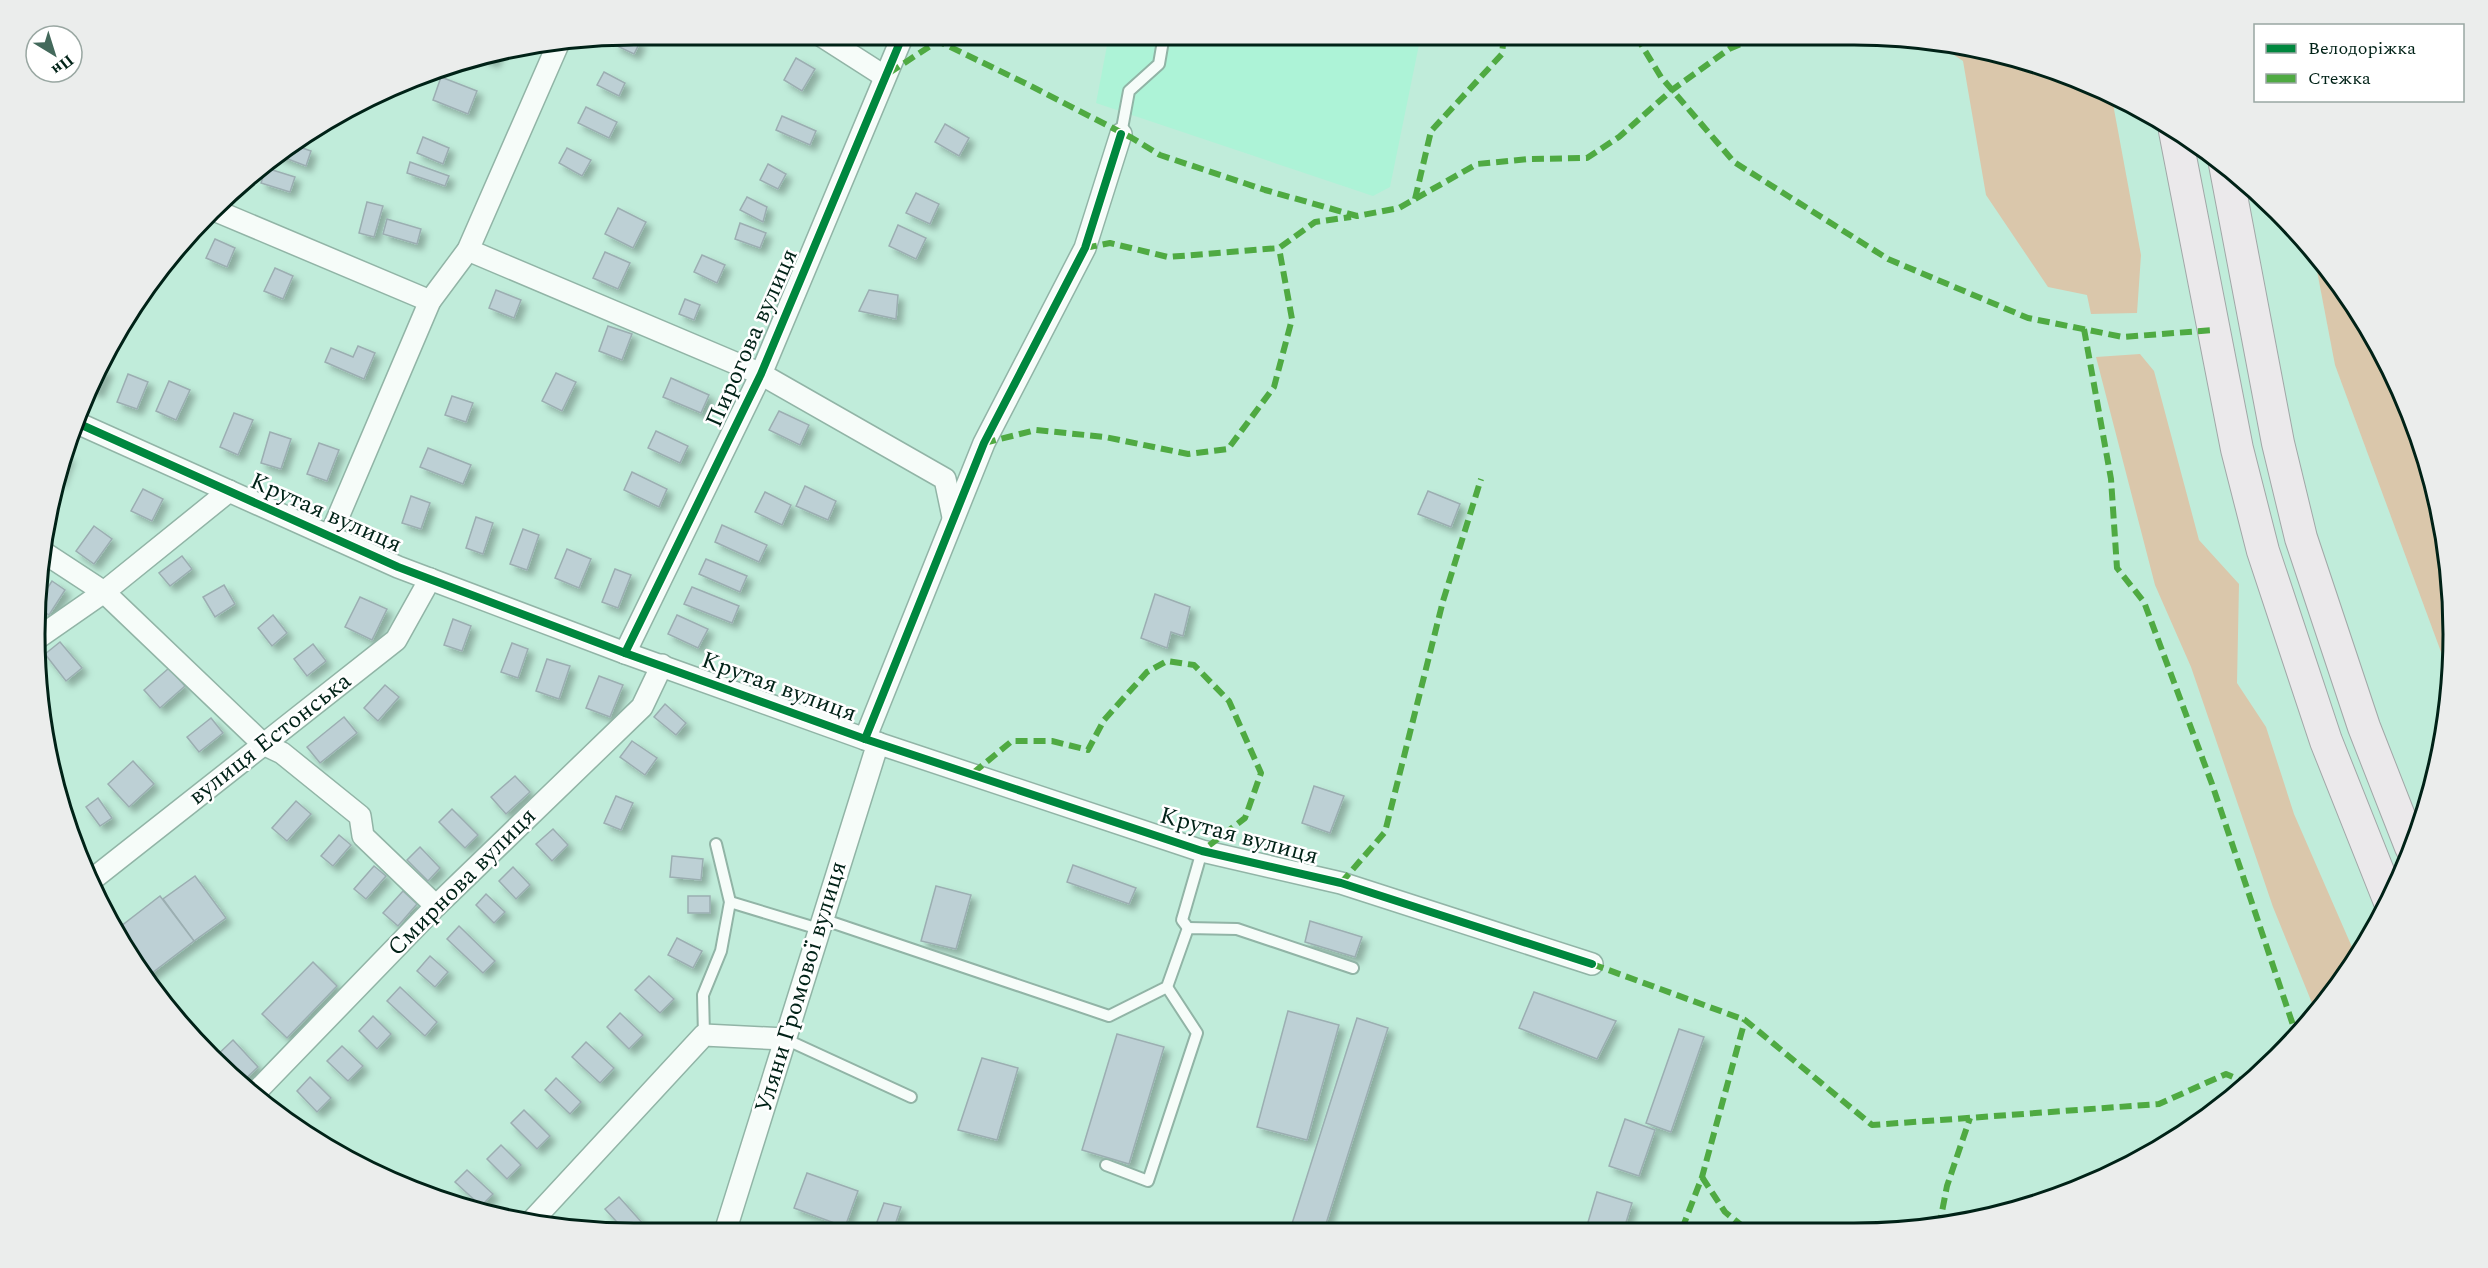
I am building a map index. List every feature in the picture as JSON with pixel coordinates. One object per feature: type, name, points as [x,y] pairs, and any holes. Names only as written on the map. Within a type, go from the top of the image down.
[{"type":"main road","points":[[2177,142],[2236,449],[2263,551],[2326,741],[2385,889]]},
{"type":"main road","points":[[2228,179],[2278,443],[2301,538],[2364,727],[2407,836]]},
{"type":"street","points":[[836,45],[884,76]]},
{"type":"street","name":"Пирогова вулиця","points":[[625,652],[761,374],[898,45]]},
{"type":"street","points":[[330,536],[430,300],[468,250],[556,50]]},
{"type":"street","name":"Уляни Громової вулиця","points":[[728,1223],[820,924],[872,741],[953,517],[984,443],[1085,248],[1121,134]]},
{"type":"street","points":[[224,212],[430,300]]},
{"type":"street","points":[[468,250],[761,374],[945,479],[953,517]]},
{"type":"street","name":"Крутая вулиця","points":[[83,426],[430,579],[872,741],[1202,851],[1341,883],[1592,964]]},
{"type":"street","points":[[45,633],[104,592],[229,491]]},
{"type":"street","points":[[50,557],[104,592],[263,744],[282,753],[360,816],[363,836],[436,906]]},
{"type":"street","name":"вулиця Естонська","points":[[97,875],[396,640],[430,579]]},
{"type":"street","name":"Смирнова вулиця","points":[[260,1088],[436,906],[642,707],[662,665]]},
{"type":"street","points":[[538,1215],[705,1035],[784,1039]]},
{"type":"lane","points":[[1121,134],[1129,92],[1159,64],[1162,45]]},
{"type":"lane","points":[[705,1035],[703,995],[721,951],[730,902],[716,844]]},
{"type":"lane","points":[[1188,928],[1182,920],[1202,851]]},
{"type":"lane","points":[[730,902],[820,924],[1109,1016],[1167,987],[1188,928]]},
{"type":"lane","points":[[1188,928],[1237,929],[1353,968]]},
{"type":"lane","points":[[1106,1165],[1148,1181],[1197,1033],[1167,987]]},
{"type":"lane","points":[[784,1039],[911,1097]]},
{"type":"shaded area","points":[[1107,45],[1419,45],[1390,187],[1373,196],[1096,103]]},
{"type":"shaded area","points":[[1951,53],[2043,76],[2113,105],[2141,255],[2137,313],[2091,314],[2087,295],[2048,287],[1986,195],[1963,61]]},
{"type":"shaded area","points":[[2317,270],[2344,307],[2382,373],[2412,445],[2432,519],[2438,557],[2442,595],[2442,656],[2335,365]]},
{"type":"shaded area","points":[[2140,354],[2154,371],[2199,540],[2239,584],[2237,683],[2266,727],[2294,814],[2352,948],[2312,1004],[2273,907],[2191,667],[2155,585],[2096,357]]},
{"type":"building","points":[[616,45],[638,45],[634,54]]},
{"type":"building","points":[[796,58],[815,69],[802,91],[784,80]]},
{"type":"building","points":[[604,72],[625,83],[619,96],[597,85]]},
{"type":"building","points":[[442,77],[477,91],[468,114],[433,100]]},
{"type":"building","points":[[586,107],[617,122],[609,138],[578,123]]},
{"type":"building","points":[[782,116],[816,131],[810,145],[776,130]]},
{"type":"building","points":[[945,124],[969,138],[959,156],[935,142]]},
{"type":"building","points":[[423,137],[449,148],[443,164],[417,153]]},
{"type":"building","points":[[302,148],[311,151],[306,166],[287,159]]},
{"type":"building","points":[[567,148],[591,160],[582,176],[559,163]]},
{"type":"building","points":[[410,162],[449,176],[445,186],[407,173]]},
{"type":"building","points":[[768,164],[786,174],[778,189],[760,180]]},
{"type":"building","points":[[272,170],[295,177],[290,192],[261,183],[263,177]]},
{"type":"building","points":[[916,193],[939,204],[930,224],[906,213]]},
{"type":"building","points":[[747,197],[767,207],[763,222],[740,210]]},
{"type":"building","points":[[367,202],[383,206],[374,237],[359,233]]},
{"type":"building","points":[[618,208],[646,222],[633,248],[605,234]]},
{"type":"building","points":[[387,219],[421,229],[417,244],[383,234]]},
{"type":"building","points":[[740,223],[766,233],[760,248],[735,239]]},
{"type":"building","points":[[898,225],[926,238],[916,259],[889,246]]},
{"type":"building","points":[[215,239],[235,248],[227,267],[206,258]]},
{"type":"building","points":[[605,252],[630,263],[618,289],[593,278]]},
{"type":"building","points":[[702,255],[725,265],[717,283],[694,272]]},
{"type":"building","points":[[275,268],[293,276],[283,299],[264,291]]},
{"type":"building","points":[[496,290],[521,300],[514,318],[489,308]]},
{"type":"building","points":[[869,290],[898,295],[896,319],[859,311]]},
{"type":"building","points":[[685,299],[700,305],[694,320],[679,314]]},
{"type":"building","points":[[608,326],[632,334],[622,360],[599,351]]},
{"type":"building","points":[[358,346],[375,353],[364,379],[325,362],[331,348],[353,357]]},
{"type":"building","points":[[556,373],[576,382],[562,411],[542,401]]},
{"type":"building","points":[[128,374],[148,382],[137,409],[117,402]]},
{"type":"building","points":[[671,378],[709,395],[701,413],[663,397]]},
{"type":"building","points":[[169,381],[190,390],[176,420],[156,411]]},
{"type":"building","points":[[452,396],[473,403],[466,422],[445,415]]},
{"type":"building","points":[[779,411],[809,425],[800,445],[769,430]]},
{"type":"building","points":[[234,413],[253,420],[238,455],[220,447]]},
{"type":"building","points":[[656,431],[688,446],[680,463],[648,448]]},
{"type":"building","points":[[270,432],[291,439],[281,469],[261,463]]},
{"type":"building","points":[[319,443],[339,450],[327,481],[307,474]]},
{"type":"building","points":[[428,448],[471,465],[463,484],[420,467]]},
{"type":"building","points":[[632,472],[667,489],[659,507],[624,490]]},
{"type":"building","points":[[805,486],[836,501],[828,520],[796,506]]},
{"type":"building","points":[[143,489],[163,499],[152,521],[131,511]]},
{"type":"building","points":[[1428,491],[1460,504],[1451,527],[1418,514]]},
{"type":"building","points":[[765,492],[791,505],[782,525],[755,512]]},
{"type":"building","points":[[411,496],[430,503],[421,529],[402,523]]},
{"type":"building","points":[[476,517],[493,523],[483,554],[466,548]]},
{"type":"building","points":[[722,525],[767,545],[759,562],[715,542]]},
{"type":"building","points":[[94,526],[112,539],[94,564],[76,551]]},
{"type":"building","points":[[523,529],[539,535],[527,570],[510,564]]},
{"type":"building","points":[[567,549],[591,559],[579,588],[555,578]]},
{"type":"building","points":[[182,556],[192,569],[170,586],[159,573]]},
{"type":"building","points":[[706,559],[747,576],[740,592],[699,574]]},
{"type":"building","points":[[615,569],[631,575],[618,608],[602,602]]},
{"type":"building","points":[[52,581],[65,590],[49,615],[46,613],[47,589]]},
{"type":"building","points":[[224,585],[235,604],[215,617],[203,597]]},
{"type":"building","points":[[692,587],[739,606],[732,623],[684,604]]},
{"type":"building","points":[[1155,594],[1190,607],[1183,636],[1171,632],[1167,648],[1141,638]]},
{"type":"building","points":[[360,597],[387,609],[372,640],[345,627]]},
{"type":"building","points":[[273,615],[287,633],[272,646],[258,628]]},
{"type":"building","points":[[677,615],[708,629],[698,648],[668,634]]},
{"type":"building","points":[[453,619],[471,626],[462,651],[444,645]]},
{"type":"building","points":[[60,642],[82,668],[66,681],[46,654]]},
{"type":"building","points":[[512,643],[528,649],[518,678],[501,672]]},
{"type":"building","points":[[313,644],[326,661],[307,676],[294,659]]},
{"type":"building","points":[[547,659],[570,666],[559,699],[536,691]]},
{"type":"building","points":[[169,668],[185,686],[160,708],[144,690]]},
{"type":"building","points":[[599,676],[623,685],[610,717],[586,708]]},
{"type":"building","points":[[385,685],[399,697],[378,721],[364,708]]},
{"type":"building","points":[[665,704],[686,723],[676,735],[654,717]]},
{"type":"building","points":[[344,717],[357,733],[320,763],[307,747]]},
{"type":"building","points":[[211,718],[223,733],[199,752],[187,737]]},
{"type":"building","points":[[632,741],[657,758],[645,775],[620,757]]},
{"type":"building","points":[[133,761],[154,784],[129,807],[108,784]]},
{"type":"building","points":[[515,776],[530,792],[506,814],[491,797]]},
{"type":"building","points":[[1314,786],[1344,796],[1330,833],[1302,823]]},
{"type":"building","points":[[616,796],[633,803],[621,830],[604,823]]},
{"type":"building","points":[[98,798],[112,818],[100,826],[86,807]]},
{"type":"building","points":[[296,801],[311,814],[287,841],[272,828]]},
{"type":"building","points":[[452,809],[478,835],[465,848],[439,822]]},
{"type":"building","points":[[553,829],[568,845],[552,861],[536,844]]},
{"type":"building","points":[[339,835],[351,845],[333,866],[321,856]]},
{"type":"building","points":[[420,847],[440,868],[428,881],[407,860]]},
{"type":"building","points":[[672,856],[703,859],[701,880],[670,877]]},
{"type":"building","points":[[1073,865],[1136,888],[1129,904],[1067,882]]},
{"type":"building","points":[[374,866],[386,876],[366,899],[354,889]]},
{"type":"building","points":[[513,867],[530,885],[516,899],[499,881]]},
{"type":"building","points":[[195,876],[226,918],[194,941],[163,899]]},
{"type":"building","points":[[936,886],[971,895],[956,949],[921,941]]},
{"type":"building","points":[[403,891],[417,904],[398,926],[383,913]]},
{"type":"building","points":[[486,894],[505,912],[494,923],[476,905]]},
{"type":"building","points":[[160,896],[194,941],[152,973],[122,925]]},
{"type":"building","points":[[688,896],[710,896],[710,913],[688,913]]},
{"type":"building","points":[[1310,921],[1362,937],[1355,957],[1305,942]]},
{"type":"building","points":[[459,926],[495,961],[483,973],[447,939]]},
{"type":"building","points":[[677,938],[702,951],[693,968],[668,955]]},
{"type":"building","points":[[430,956],[448,972],[435,987],[417,971]]},
{"type":"building","points":[[313,962],[337,986],[287,1038],[262,1014]]},
{"type":"building","points":[[649,976],[674,999],[660,1013],[635,990]]},
{"type":"building","points":[[400,987],[437,1022],[425,1036],[387,1001]]},
{"type":"building","points":[[1534,992],[1616,1021],[1597,1059],[1519,1028]]},
{"type":"building","points":[[1288,1011],[1339,1025],[1307,1140],[1257,1127]]},
{"type":"building","points":[[620,1013],[643,1035],[629,1049],[607,1027]]},
{"type":"building","points":[[373,1016],[391,1034],[377,1049],[359,1031]]},
{"type":"building","points":[[1357,1018],[1388,1028],[1326,1223],[1292,1223]]},
{"type":"building","points":[[1679,1029],[1704,1037],[1671,1132],[1646,1123]]},
{"type":"building","points":[[1117,1034],[1164,1047],[1129,1164],[1082,1150]]},
{"type":"building","points":[[233,1040],[258,1067],[247,1078],[220,1052]]},
{"type":"building","points":[[586,1042],[614,1068],[600,1083],[572,1057]]},
{"type":"building","points":[[342,1046],[363,1066],[348,1081],[327,1061]]},
{"type":"building","points":[[982,1058],[1018,1068],[997,1140],[958,1130]]},
{"type":"building","points":[[310,1077],[331,1098],[317,1112],[297,1091]]},
{"type":"building","points":[[556,1078],[581,1102],[570,1114],[545,1090]]},
{"type":"building","points":[[524,1110],[550,1136],[537,1149],[511,1123]]},
{"type":"building","points":[[1625,1119],[1655,1130],[1639,1176],[1609,1166]]},
{"type":"building","points":[[501,1145],[521,1165],[507,1179],[487,1159]]},
{"type":"building","points":[[467,1170],[493,1194],[484,1203],[476,1201],[455,1182]]},
{"type":"building","points":[[807,1173],[858,1191],[846,1223],[834,1223],[794,1208]]},
{"type":"building","points":[[1597,1192],[1632,1203],[1626,1223],[1588,1223]]},
{"type":"building","points":[[619,1197],[642,1223],[617,1223],[605,1209]]},
{"type":"building","points":[[884,1203],[901,1207],[896,1223],[877,1223]]},
{"type":"marked path","points":[[889,73],[932,45]]},
{"type":"marked path","points":[[946,45],[1132,138],[1160,155],[1265,190],[1357,216],[1399,208],[1477,164],[1529,159],[1587,158],[1619,137],[1672,90],[1729,49],[1739,45]]},
{"type":"marked path","points":[[1415,199],[1431,131],[1502,54],[1503,45]]},
{"type":"marked path","points":[[1641,45],[1661,77],[1734,162],[1888,259],[2028,318],[2123,337],[2214,330]]},
{"type":"marked path","points":[[1085,248],[1110,243],[1168,257],[1279,248],[1315,222],[1351,217]]},
{"type":"marked path","points":[[984,443],[1036,430],[1105,437],[1188,454],[1228,449],[1274,387],[1292,319],[1279,248]]},
{"type":"marked path","points":[[2084,329],[2111,479],[2117,568],[2144,602],[2212,784],[2293,1026]]},
{"type":"marked path","points":[[1341,883],[1385,832],[1443,601],[1481,479]]},
{"type":"marked path","points":[[973,773],[1012,741],[1052,741],[1088,750],[1104,720],[1147,672],[1167,661],[1194,665],[1229,701],[1261,773],[1245,818],[1202,851]]},
{"type":"marked path","points":[[1592,964],[1745,1020],[1872,1125],[2159,1104],[2226,1074],[2239,1080]]},
{"type":"marked path","points":[[1684,1223],[1702,1177],[1745,1020]]},
{"type":"marked path","points":[[1941,1216],[1947,1186],[1970,1118]]},
{"type":"marked path","points":[[1702,1177],[1725,1212],[1739,1223]]},
{"type":"cycle path","points":[[625,653],[761,374],[899,45]]},
{"type":"cycle path","points":[[865,739],[984,443],[1085,248],[1121,134]]},
{"type":"cycle path","points":[[83,426],[398,567],[625,653],[865,739],[1202,851],[1341,883],[1592,964]]}]
